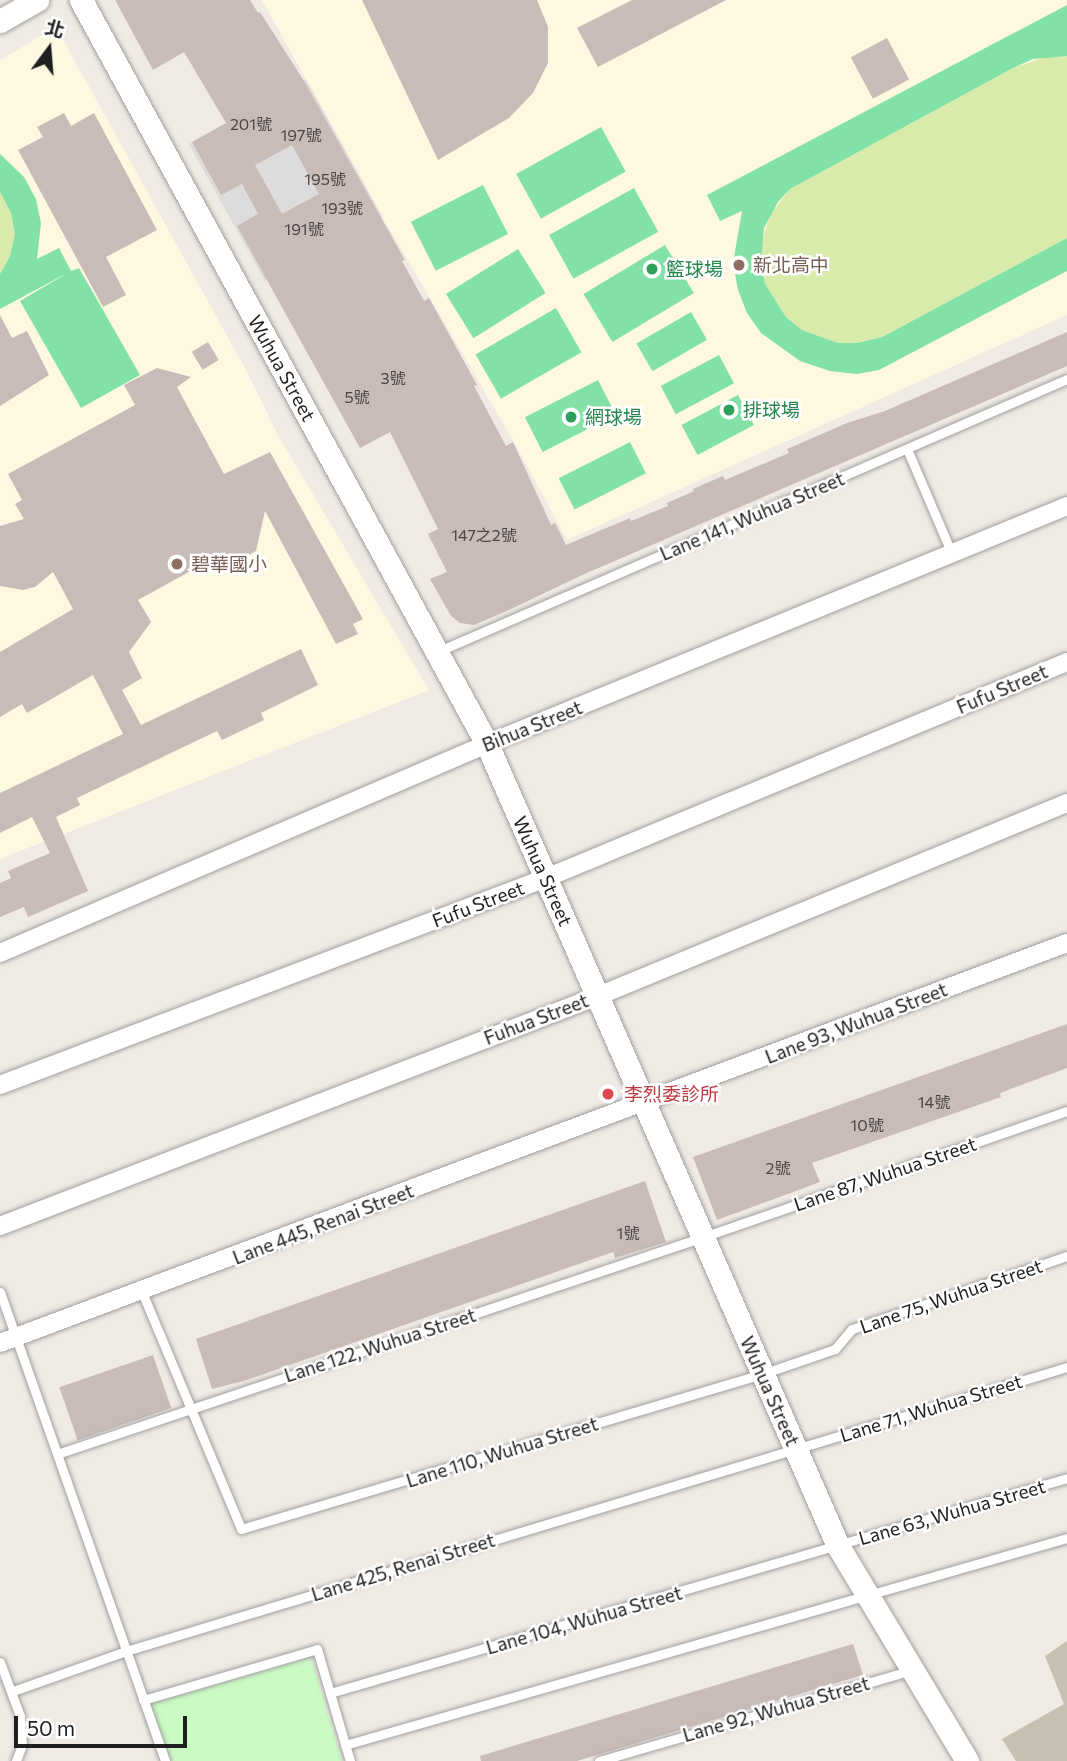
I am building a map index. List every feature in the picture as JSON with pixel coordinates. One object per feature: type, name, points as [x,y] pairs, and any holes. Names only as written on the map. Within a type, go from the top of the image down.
[{"type":"street","points":[[0,21],[37,0]]},
{"type":"street","name":"Wuhua Street","points":[[81,0],[488,744],[838,1546],[967,1761]]},
{"type":"street","name":"Bihua Street","points":[[0,953],[488,744],[1067,506]]},
{"type":"street","name":"Fufu Street","points":[[0,1085],[546,878],[1067,662]]},
{"type":"street","name":"Fuhua Street","points":[[0,1226],[598,996],[1067,803]]},
{"type":"street","name":"Lane 93, Wuhua Street","points":[[645,1104],[1067,943]]},
{"type":"street","name":"Lane 445, Renai Street","points":[[8,1340],[645,1104]]},
{"type":"lane","name":"Lane 141, Wuhua Street","points":[[437,652],[1067,379]]},
{"type":"lane","points":[[907,449],[952,554]]},
{"type":"lane","name":"Lane 87, Wuhua Street","points":[[703,1237],[1067,1111]]},
{"type":"lane","name":"Lane 122, Wuhua Street","points":[[57,1454],[703,1237]]},
{"type":"lane","name":"Lane 75, Wuhua Street","points":[[762,1374],[835,1349],[852,1329],[1067,1256]]},
{"type":"lane","points":[[0,1292],[8,1340],[57,1454],[165,1761]]},
{"type":"lane","points":[[142,1292],[192,1408]]},
{"type":"lane","name":"Lane 71, Wuhua Street","points":[[796,1449],[1067,1367]]},
{"type":"lane","name":"Lane 110, Wuhua Street","points":[[192,1408],[241,1530],[762,1374]]},
{"type":"lane","name":"Lane 425, Renai Street","points":[[13,1691],[126,1651],[796,1449]]},
{"type":"lane","name":"Lane 63, Wuhua Street","points":[[838,1546],[1067,1478]]},
{"type":"lane","points":[[345,1745],[1067,1538]]},
{"type":"lane","name":"Lane 104, Wuhua Street","points":[[330,1693],[838,1546]]},
{"type":"lane","points":[[143,1700],[317,1650],[349,1761]]},
{"type":"lane","points":[[0,1662],[13,1691],[20,1716],[22,1745],[16,1761]]},
{"type":"lane","name":"Lane 92, Wuhua Street","points":[[599,1761],[914,1670]]},
{"type":"shaded area","name":"新北高中","points":[[262,0],[1067,0],[1067,315],[567,540],[513,440],[382,216]]},
{"type":"shaded area","name":"碧華國小","points":[[56,27],[246,370],[279,437],[429,690],[0,859],[0,60]]},
{"type":"shaded area","points":[[306,79],[382,216],[265,281],[189,144]]},
{"type":"shaded area","points":[[1067,1641],[1067,1761],[1016,1761],[1002,1739],[1064,1704],[1045,1656]]},
{"type":"green space","points":[[1067,5],[1067,56],[1033,59],[1013,68],[790,189],[778,202],[764,228],[761,261],[765,284],[786,317],[802,330],[838,343],[857,343],[882,337],[1067,238],[1067,271],[879,370],[857,374],[830,371],[800,361],[761,333],[747,313],[738,290],[733,263],[742,211],[720,221],[707,195]]},
{"type":"green space","points":[[1049,56],[1067,56],[1067,238],[882,337],[857,343],[838,343],[802,330],[786,317],[765,284],[761,245],[770,215],[790,189],[1013,68]]},
{"type":"green space","points":[[601,127],[626,172],[541,219],[516,174]]},
{"type":"green space","points":[[0,154],[24,177],[36,199],[41,223],[37,259],[59,248],[71,271],[79,268],[140,375],[81,408],[20,301],[69,272],[0,309],[0,274],[10,256],[15,234],[11,213],[0,192]]},
{"type":"green space","points":[[483,185],[508,234],[436,271],[411,222]]},
{"type":"green space","points":[[634,188],[658,232],[573,279],[549,235]]},
{"type":"green space","points":[[0,192],[11,213],[15,234],[10,256],[0,274]]},
{"type":"green space","name":"籃球場","points":[[665,245],[694,293],[612,342],[584,294]]},
{"type":"green space","points":[[518,249],[546,293],[473,338],[446,294]]},
{"type":"green space","points":[[556,308],[582,352],[501,399],[475,354]]},
{"type":"green space","points":[[691,312],[707,340],[652,371],[636,344]]},
{"type":"green space","name":"排球場","points":[[719,355],[734,383],[676,414],[661,386]]},
{"type":"green space","name":"網球場","points":[[598,380],[616,415],[543,452],[525,417]]},
{"type":"green space","name":"排球場","points":[[738,395],[754,425],[697,455],[681,425]]},
{"type":"green space","name":"網球場","points":[[630,442],[646,473],[575,510],[559,478]]},
{"type":"green space","points":[[311,1657],[342,1761],[171,1761],[150,1704]]},
{"type":"building","points":[[115,0],[250,0],[304,81],[405,260],[402,261],[424,301],[429,298],[477,385],[474,386],[506,446],[513,442],[551,525],[555,523],[566,545],[630,518],[631,521],[668,506],[667,503],[694,491],[693,489],[723,476],[725,480],[789,453],[787,449],[847,423],[885,411],[1067,332],[1067,366],[580,576],[474,625],[460,623],[451,616],[430,579],[447,572],[428,534],[438,529],[390,432],[360,448],[237,226],[258,214],[242,184],[221,195],[192,142],[226,123],[184,52],[153,70]],"holes":[[[292,145],[319,194],[282,214],[255,165]]]},
{"type":"building","points":[[362,0],[537,0],[548,27],[548,63],[533,93],[509,118],[438,160]]},
{"type":"building","points":[[632,0],[726,0],[598,67],[577,28]]},
{"type":"building","points":[[887,38],[909,79],[873,99],[851,57]]},
{"type":"building","points":[[64,113],[71,126],[94,113],[157,230],[106,257],[126,295],[103,307],[18,150],[43,137],[37,127]]},
{"type":"building","points":[[0,315],[12,338],[27,331],[49,375],[0,406]]},
{"type":"building","points":[[208,342],[219,360],[203,370],[192,352]]},
{"type":"building","points":[[157,368],[191,377],[177,387],[224,474],[270,452],[363,619],[353,624],[358,634],[336,644],[265,511],[256,551],[225,568],[218,556],[138,600],[151,622],[129,652],[142,678],[122,690],[141,725],[301,649],[318,685],[261,713],[264,720],[222,740],[217,731],[77,798],[80,805],[56,817],[88,891],[28,917],[24,907],[0,917],[0,883],[11,878],[8,871],[50,853],[32,817],[0,833],[0,793],[123,734],[93,675],[27,713],[22,704],[0,717],[0,652],[73,609],[53,572],[35,587],[23,590],[0,586],[0,526],[24,519],[15,504],[22,500],[8,474],[135,405],[124,385]]},
{"type":"building","points":[[1067,1024],[1067,1068],[1000,1093],[1001,1097],[812,1163],[820,1182],[717,1220],[693,1157]]},
{"type":"building","points":[[645,1181],[666,1242],[615,1258],[613,1252],[247,1380],[212,1389],[196,1339]]},
{"type":"building","points":[[153,1355],[171,1408],[78,1440],[59,1387]]},
{"type":"building","points":[[853,1644],[863,1675],[577,1761],[481,1761],[480,1756]]},
{"type":"place","name":"新北高中","points":[[739,265]]},
{"type":"place","name":"籃球場","points":[[652,269]]},
{"type":"place","name":"排球場","points":[[729,410]]},
{"type":"place","name":"網球場","points":[[571,417]]},
{"type":"place","name":"碧華國小","points":[[177,564]]},
{"type":"place","name":"李烈委診所","points":[[608,1094]]}]
